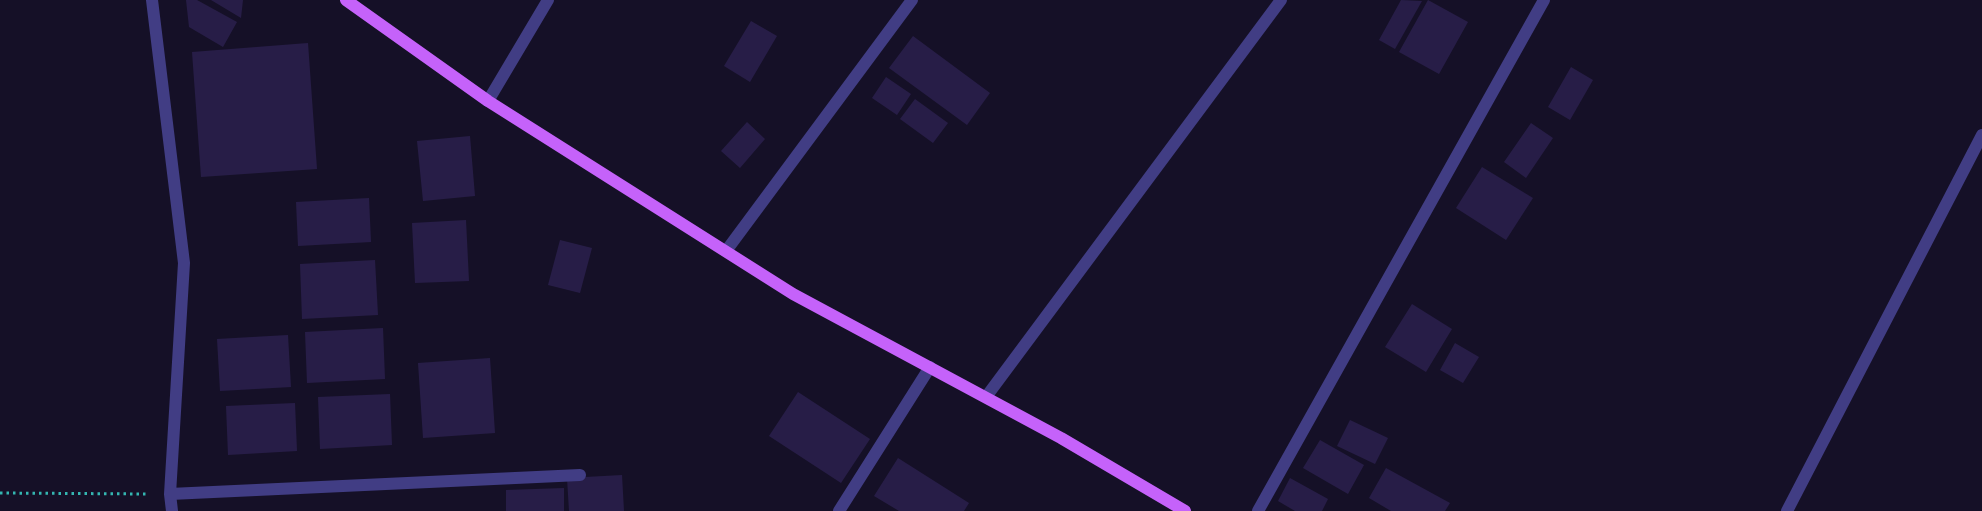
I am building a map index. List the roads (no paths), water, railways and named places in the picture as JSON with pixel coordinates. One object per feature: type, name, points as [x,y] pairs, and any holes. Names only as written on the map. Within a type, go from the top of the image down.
[{"type":"main road","points":[[346,0],[488,101],[793,294],[1061,438],[1185,511]]},
{"type":"street","points":[[152,0],[184,263],[170,494],[172,511]]},
{"type":"street","points":[[488,101],[548,0]]},
{"type":"street","points":[[726,252],[912,0]]},
{"type":"street","points":[[986,397],[1281,0]]},
{"type":"street","points":[[1258,511],[1544,0]]},
{"type":"street","points":[[1787,511],[1982,135]]},
{"type":"street","points":[[839,511],[930,367]]},
{"type":"street","points":[[170,494],[580,475]]}]
